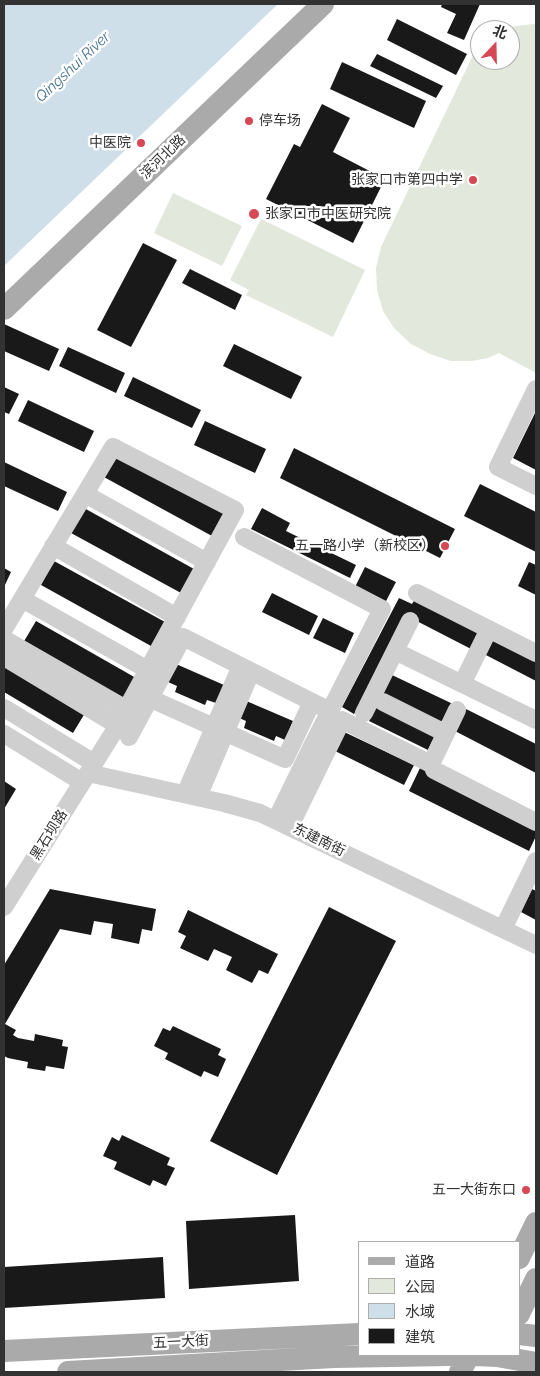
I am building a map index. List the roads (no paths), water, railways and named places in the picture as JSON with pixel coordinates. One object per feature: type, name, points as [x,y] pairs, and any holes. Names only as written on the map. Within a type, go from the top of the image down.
[{"type":"main road","name":"滨河北路","points":[[4,289],[303,4]]},
{"type":"main road","name":"滨河北路","points":[[4,309],[323,4]]},
{"type":"main road","points":[[520,1256],[536,1223]]},
{"type":"main road","points":[[520,1312],[536,1280]]},
{"type":"main road","name":"五一大街","points":[[4,1351],[358,1334]]},
{"type":"main road","points":[[520,1334],[536,1336]]},
{"type":"main road","name":"五一大街","points":[[68,1372],[343,1365],[439,1356]]},
{"type":"main road","points":[[460,1372],[468,1356]]},
{"type":"main road","points":[[488,1359],[536,1363]]},
{"type":"street","points":[[536,389],[498,468],[536,486]]},
{"type":"street","points":[[4,628],[113,447],[235,510],[126,709],[123,731]]},
{"type":"street","points":[[85,494],[207,562]]},
{"type":"street","points":[[244,537],[382,609],[312,744],[283,823]]},
{"type":"street","points":[[53,546],[177,617]]},
{"type":"street","points":[[417,593],[536,653]]},
{"type":"street","points":[[22,599],[148,670]]},
{"type":"street","points":[[364,713],[410,621]]},
{"type":"street","points":[[462,684],[489,629]]},
{"type":"street","points":[[123,731],[150,698],[183,637],[330,711]]},
{"type":"street","points":[[4,639],[126,709]]},
{"type":"street","points":[[395,650],[536,720]]},
{"type":"street","points":[[4,657],[123,731]]},
{"type":"street","points":[[191,795],[246,669]]},
{"type":"street","points":[[150,698],[286,759],[312,702]]},
{"type":"street","points":[[383,702],[445,733]]},
{"type":"street","name":"东建南街","points":[[4,708],[88,773]]},
{"type":"street","points":[[283,823],[342,720],[431,764],[457,710]]},
{"type":"street","name":"黑石坝路","points":[[4,907],[88,773],[123,731]]},
{"type":"street","name":"东建南街","points":[[4,734],[88,773],[191,795],[260,813],[536,945]]},
{"type":"street","points":[[434,770],[536,822]]},
{"type":"street","points":[[503,928],[536,861]]},
{"type":"water","name":"Qingshui River","points":[[4,4],[278,4],[4,266]]},
{"type":"place","name":"停车场","points":[[249,121]]},
{"type":"place","name":"中医院","points":[[141,143]]},
{"type":"place","name":"张家口市第四中学","points":[[473,180]]},
{"type":"place","name":"张家口市中医研究院","points":[[254,214]]},
{"type":"place","name":"五一路小学（新校区）","points":[[445,546]]},
{"type":"place","name":"五一大街东口","points":[[526,1190]]}]
